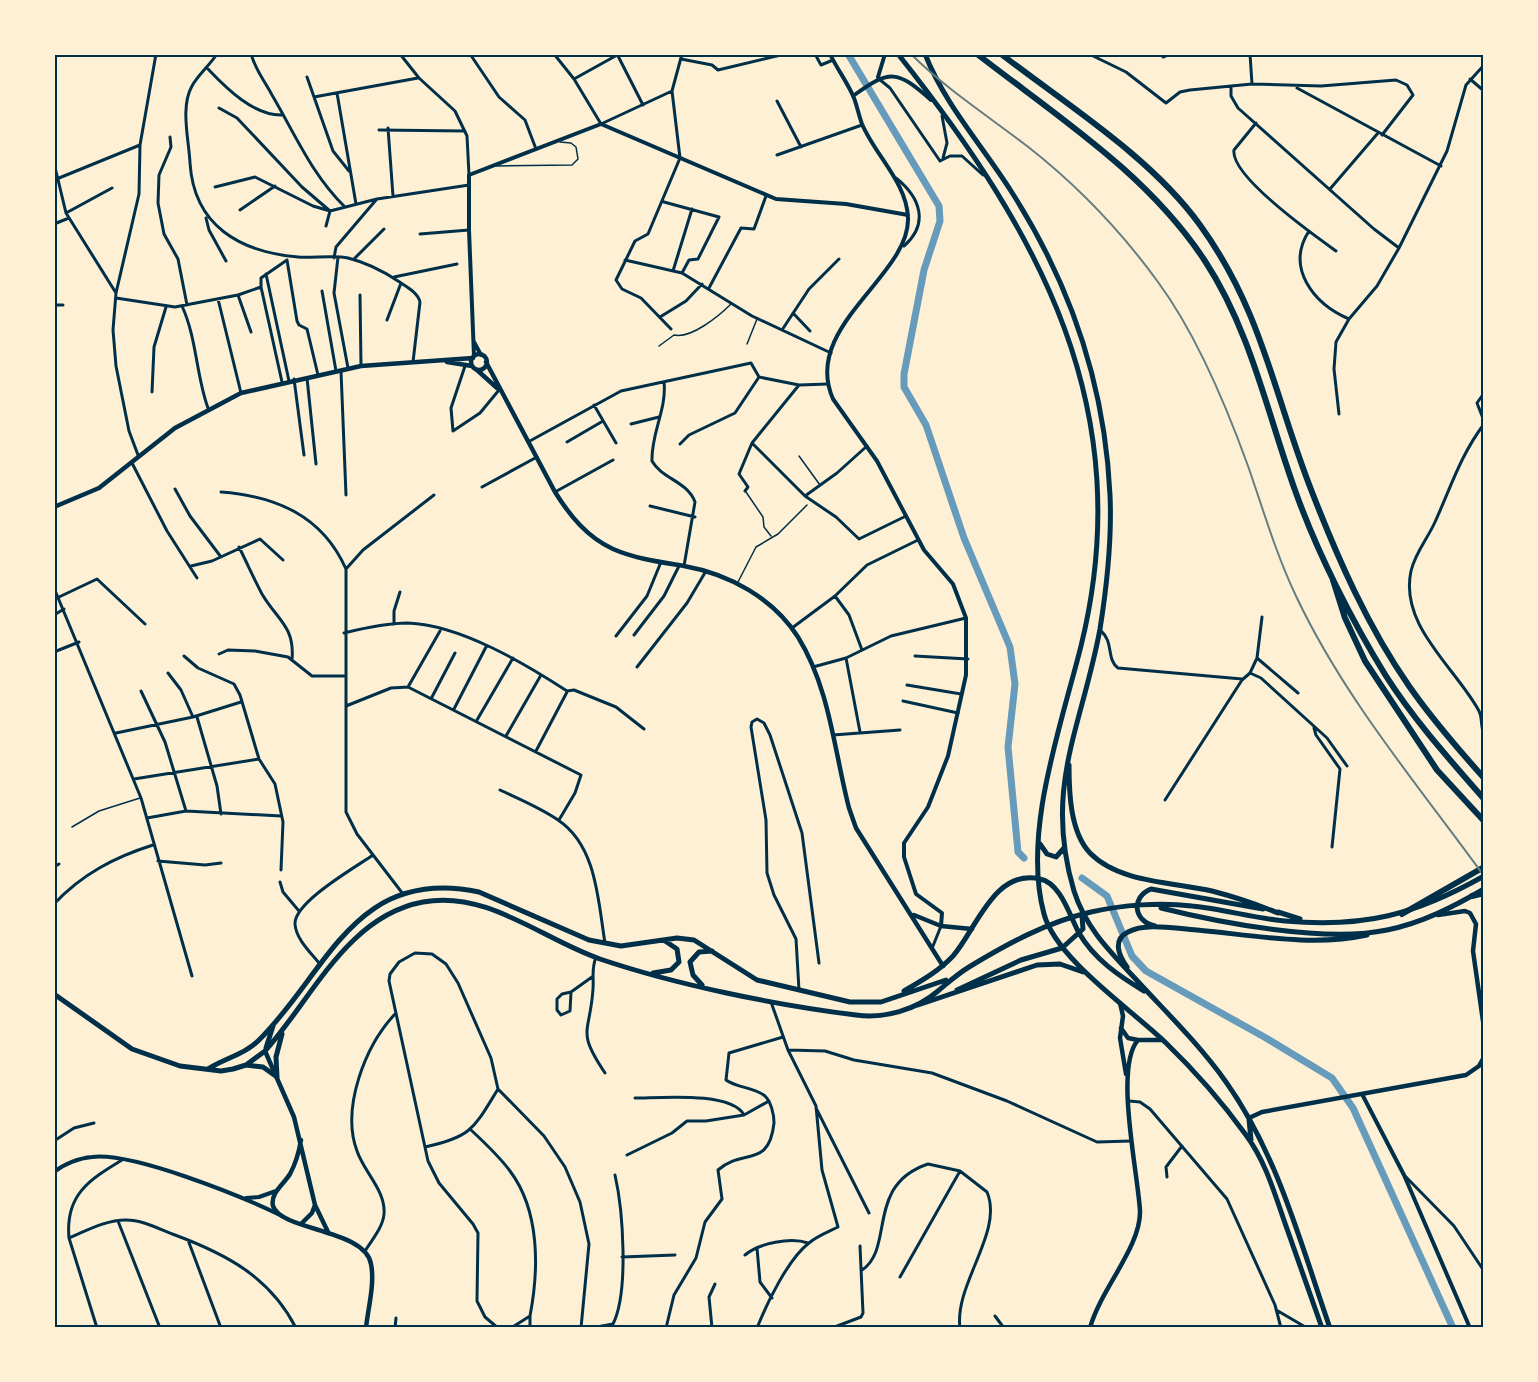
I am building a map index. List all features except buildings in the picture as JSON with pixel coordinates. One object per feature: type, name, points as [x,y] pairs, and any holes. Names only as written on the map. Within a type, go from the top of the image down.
[{"type":"highway","points":[[977,54],[1093,142],[1146,189],[1171,216],[1206,263],[1235,317],[1297,495],[1333,576],[1387,676],[1440,748],[1484,799]]},
{"type":"highway","points":[[1001,54],[1158,178],[1180,200],[1217,250],[1253,316],[1311,489],[1348,578],[1390,656],[1410,687],[1484,778]]},
{"type":"highway","points":[[1333,576],[1335,591],[1344,618],[1365,661],[1437,770],[1484,821]]},
{"type":"highway","points":[[1402,914],[1484,867]]},
{"type":"highway","points":[[1472,896],[1484,891]]},
{"type":"main road","points":[[898,54],[994,186],[1032,252],[1068,331],[1086,401],[1097,496],[1097,544],[1091,597],[1049,774],[1039,842],[1037,878],[1044,916],[1062,948],[1163,1040],[1200,1078],[1252,1144],[1270,1179],[1322,1328]]},
{"type":"main road","points":[[904,54],[904,62]]},
{"type":"main road","points":[[925,55],[949,103],[1013,194],[1066,292],[1083,339],[1102,425],[1110,495],[1108,561],[1099,630],[1069,748],[1062,798],[1065,844],[1083,922],[1080,934],[1062,948],[1021,960],[948,995]]},
{"type":"main road","points":[[54,507],[99,488],[175,428],[208,408],[241,393],[348,368],[444,361],[481,355],[499,390],[531,440],[555,492],[575,520],[597,540],[633,556],[706,572],[737,583],[767,603],[792,628],[813,667],[827,705],[849,808],[856,828],[933,946],[943,966]]},
{"type":"main road","points":[[472,366],[473,357]]},
{"type":"main road","points":[[444,361],[472,366],[499,390]]},
{"type":"main road","points":[[477,370],[484,368],[486,362]]},
{"type":"main road","points":[[1069,748],[1069,786],[1077,830],[1082,843],[1102,863],[1122,873],[1212,891],[1310,922]]},
{"type":"main road","points":[[1039,842],[1047,854],[1056,857],[1063,852],[1065,844]]},
{"type":"main road","points":[[208,1069],[241,1054],[273,1024],[319,963],[364,916],[404,895],[449,888],[479,892],[505,901],[589,940],[606,944],[621,946],[677,938],[694,940],[755,980],[850,1002],[872,1003],[889,1000],[948,980],[1002,947],[1057,922],[1084,914],[1150,906],[1189,905],[1284,921],[1350,922],[1402,914],[1434,903],[1484,876]]},
{"type":"main road","points":[[889,1000],[943,966],[960,948],[982,911],[1002,890],[1021,879],[1037,878],[1051,883],[1055,888],[1080,934],[1109,968],[1151,995]]},
{"type":"main road","points":[[1278,913],[1159,889],[1143,892],[1137,900],[1139,915],[1150,925],[1322,940],[1353,938],[1386,931],[1435,915],[1472,896]]},
{"type":"main road","points":[[246,1065],[265,1051],[284,1030],[339,956],[357,937],[383,918],[412,905],[447,900],[476,904],[596,957],[649,974],[770,1000],[866,1017],[903,1011],[1047,963],[1074,967],[1095,979]]},
{"type":"main road","points":[[1080,906],[1091,930],[1204,1052],[1249,1118],[1274,1166],[1330,1328]]},
{"type":"main road","points":[[1150,906],[1184,914],[1287,930],[1332,933],[1386,931]]},
{"type":"main road","points":[[1435,915],[1465,911],[1474,918],[1476,924],[1473,951],[1484,1028]]},
{"type":"main road","points":[[911,913],[941,926],[972,929]]},
{"type":"main road","points":[[1137,981],[1119,953],[1121,938],[1136,929],[1168,928]]},
{"type":"main road","points":[[649,974],[670,970],[679,962],[677,949],[664,941]]},
{"type":"main road","points":[[704,986],[693,975],[690,962],[699,952],[714,951]]},
{"type":"main road","points":[[903,1011],[937,992],[948,980]]},
{"type":"main road","points":[[54,994],[132,1049],[180,1066],[221,1071],[246,1065],[263,1067],[277,1077]]},
{"type":"main road","points":[[1119,1000],[1123,1012],[1120,1046],[1128,1083]]},
{"type":"main road","points":[[273,1024],[265,1051],[294,1117],[315,1205],[328,1232]]},
{"type":"main road","points":[[1121,1028],[1128,1038],[1163,1040]]},
{"type":"main road","points":[[277,1077],[276,1057],[284,1030]]},
{"type":"main road","points":[[1090,1328],[1105,1290],[1138,1229],[1140,1213],[1131,1141],[1128,1083],[1129,1056],[1138,1040]]},
{"type":"main road","points":[[1249,1118],[1262,1112],[1466,1075],[1479,1066],[1484,1057]]},
{"type":"main road","points":[[1249,1118],[1252,1144]]},
{"type":"main road","points":[[301,1140],[293,1168],[277,1190],[273,1205],[280,1215],[328,1232],[365,1251],[371,1264],[372,1278],[366,1328]]},
{"type":"main road","points":[[301,1224],[312,1213],[315,1205]]},
{"type":"street","points":[[138,455],[129,431],[113,348],[116,296],[138,200],[140,145],[155,55],[146,54]]},
{"type":"street","points":[[217,54],[208,69],[191,87],[187,110],[192,183],[208,230],[226,261]]},
{"type":"street","points":[[251,54],[257,73],[316,176],[345,207]]},
{"type":"street","points":[[400,54],[419,78],[448,103],[465,131],[470,175],[469,230],[473,357]]},
{"type":"street","points":[[470,54],[499,97],[525,120],[536,151]]},
{"type":"street","points":[[554,54],[574,79],[601,124],[766,196],[786,201],[846,204],[908,215]]},
{"type":"street","points":[[574,79],[618,54],[643,105]]},
{"type":"street","points":[[671,329],[642,298],[622,289],[616,280],[635,241],[648,234],[680,158],[672,91],[682,54]]},
{"type":"street","points":[[681,59],[712,65],[718,70],[785,54]]},
{"type":"street","points":[[815,54],[821,65],[833,60]]},
{"type":"street","points":[[830,54],[853,96],[862,124],[901,191],[908,215],[903,246]]},
{"type":"street","points":[[878,78],[885,54]]},
{"type":"street","points":[[1089,54],[1126,72],[1166,103],[1185,90],[1252,84],[1294,86],[1387,79],[1403,83],[1413,95],[1330,189]]},
{"type":"street","points":[[1163,57],[1170,54]]},
{"type":"street","points":[[1250,54],[1252,84]]},
{"type":"street","points":[[1339,414],[1334,353],[1336,342],[1349,319],[1365,303],[1399,248],[1441,166],[1463,92],[1470,79],[1484,65]]},
{"type":"street","points":[[208,69],[227,88],[268,115],[282,115]]},
{"type":"street","points":[[308,78],[333,151],[350,172]]},
{"type":"street","points":[[314,98],[419,78]]},
{"type":"street","points":[[853,96],[878,78],[908,81],[934,103]]},
{"type":"street","points":[[878,78],[890,88],[940,161]]},
{"type":"street","points":[[1470,79],[1484,91]]},
{"type":"street","points":[[1294,86],[1441,166]]},
{"type":"street","points":[[1231,87],[1234,102],[1399,248]]},
{"type":"street","points":[[470,175],[560,142],[672,91]]},
{"type":"street","points":[[337,93],[356,204]]},
{"type":"street","points":[[777,101],[801,147]]},
{"type":"street","points":[[219,108],[237,118],[302,187],[330,211]]},
{"type":"street","points":[[940,161],[946,153],[947,143],[942,114]]},
{"type":"street","points":[[1256,123],[1234,150],[1234,157],[1260,190],[1336,251]]},
{"type":"street","points":[[777,155],[862,124]]},
{"type":"street","points":[[379,130],[388,128],[465,131]]},
{"type":"street","points":[[388,128],[393,196]]},
{"type":"street","points":[[170,137],[171,147],[159,175],[158,203],[164,234],[178,259],[201,390],[208,408]]},
{"type":"street","points":[[59,178],[140,145]]},
{"type":"street","points":[[940,161],[950,156],[965,157],[994,186]]},
{"type":"street","points":[[54,164],[66,213],[116,296],[166,307],[185,306],[238,295],[261,287]]},
{"type":"street","points":[[891,175],[907,186],[916,200],[920,214],[915,236],[903,246],[861,299],[837,337],[831,353],[828,384],[833,399],[867,446],[893,489],[918,540],[953,584],[966,618],[968,659],[963,694],[948,756],[932,799],[904,843],[904,857],[914,890],[919,898],[942,913],[941,926],[933,946]]},
{"type":"street","points":[[215,187],[254,177],[319,209],[330,211],[393,196],[469,185]]},
{"type":"street","points":[[240,210],[275,186]]},
{"type":"street","points":[[66,213],[112,188]]},
{"type":"street","points":[[708,288],[741,228],[754,229],[766,196]]},
{"type":"street","points":[[348,368],[334,293],[336,247],[377,199]]},
{"type":"street","points":[[663,201],[719,217],[699,259],[690,259],[681,273]]},
{"type":"street","points":[[673,271],[692,209]]},
{"type":"street","points":[[326,226],[330,211]]},
{"type":"street","points":[[205,216],[243,244],[261,251],[286,257],[354,259],[401,283],[420,298],[413,362]]},
{"type":"street","points":[[54,224],[69,218]]},
{"type":"street","points":[[354,259],[384,229]]},
{"type":"street","points":[[420,234],[469,230]]},
{"type":"street","points":[[1309,231],[1300,247],[1301,267],[1306,279],[1322,304],[1349,319]]},
{"type":"street","points":[[282,382],[260,280],[286,257]]},
{"type":"street","points":[[286,257],[298,324],[307,329],[318,375]]},
{"type":"street","points":[[782,330],[808,289],[839,259]]},
{"type":"street","points":[[625,260],[681,273],[757,318],[831,353]]},
{"type":"street","points":[[393,278],[457,264]]},
{"type":"street","points":[[266,274],[292,380],[304,455]]},
{"type":"street","points":[[387,320],[401,283]]},
{"type":"street","points":[[660,317],[686,302],[702,284]]},
{"type":"street","points":[[322,291],[338,370],[346,495]]},
{"type":"street","points":[[238,295],[251,332]]},
{"type":"street","points":[[360,295],[361,366]]},
{"type":"street","points":[[218,299],[241,393]]},
{"type":"street","points":[[54,305],[63,305]]},
{"type":"street","points":[[152,392],[154,347],[166,307]]},
{"type":"street","points":[[793,313],[810,331]]},
{"type":"street","points":[[474,342],[481,355]]},
{"type":"street","points":[[531,440],[621,391],[753,363],[759,377]]},
{"type":"street","points":[[465,366],[450,408],[453,431],[480,413],[499,390]]},
{"type":"street","points":[[307,377],[316,464]]},
{"type":"street","points":[[759,377],[799,385],[828,384]]},
{"type":"street","points":[[680,444],[688,435],[735,413],[759,377]]},
{"type":"street","points":[[634,635],[664,596],[682,566],[694,517],[693,496],[680,483],[658,469],[652,461],[659,417],[666,399],[664,382]]},
{"type":"street","points":[[745,491],[747,486],[739,475],[752,443],[799,385]]},
{"type":"street","points":[[1484,393],[1477,404],[1484,423],[1455,471],[1435,522],[1416,559],[1410,585],[1418,621],[1429,642],[1480,712],[1484,733]]},
{"type":"street","points":[[594,405],[616,442]]},
{"type":"street","points":[[631,424],[659,417]]},
{"type":"street","points":[[567,442],[603,421]]},
{"type":"street","points":[[752,443],[805,496],[836,517],[858,538],[906,516]]},
{"type":"street","points":[[805,496],[867,446]]},
{"type":"street","points":[[482,487],[537,457]]},
{"type":"street","points":[[555,492],[613,460]]},
{"type":"street","points":[[131,462],[167,531],[197,579]]},
{"type":"street","points":[[175,489],[190,516],[221,557]]},
{"type":"street","points":[[221,492],[263,497],[296,512],[330,543],[345,569],[346,812],[351,825],[404,895]]},
{"type":"street","points":[[345,569],[363,550],[434,495]]},
{"type":"street","points":[[650,506],[694,517]]},
{"type":"street","points":[[190,566],[221,557],[260,539],[283,560]]},
{"type":"street","points":[[792,628],[835,596],[867,565],[918,540]]},
{"type":"street","points":[[239,547],[269,603],[288,627],[292,645],[292,661]]},
{"type":"street","points":[[616,636],[647,596],[661,562]]},
{"type":"street","points":[[637,667],[687,603],[706,572]]},
{"type":"street","points":[[59,597],[97,579],[145,624]]},
{"type":"street","points":[[54,588],[79,642],[141,798],[192,976]]},
{"type":"street","points":[[394,624],[394,611],[400,591]]},
{"type":"street","points":[[835,596],[849,615],[861,650]]},
{"type":"street","points":[[54,615],[64,609]]},
{"type":"street","points":[[1165,800],[1242,680],[1250,673],[1257,658],[1262,617]]},
{"type":"street","points":[[813,667],[846,658],[891,636],[966,618]]},
{"type":"street","points":[[344,633],[409,623],[441,630],[513,658],[567,692]]},
{"type":"street","points":[[408,687],[441,630]]},
{"type":"street","points":[[1099,630],[1109,641],[1112,662],[1118,668],[1242,680]]},
{"type":"street","points":[[54,652],[79,642]]},
{"type":"street","points":[[454,709],[487,646]]},
{"type":"street","points":[[219,654],[228,650],[255,651],[286,657],[312,676],[344,676]]},
{"type":"street","points":[[432,697],[455,653]]},
{"type":"street","points":[[184,656],[198,668],[234,684],[259,759],[273,778],[281,816],[283,856],[281,870]]},
{"type":"street","points":[[915,656],[968,659]]},
{"type":"street","points":[[477,720],[513,658]]},
{"type":"street","points":[[846,658],[860,732]]},
{"type":"street","points":[[1257,658],[1298,693]]},
{"type":"street","points":[[168,673],[181,690],[195,717],[217,786],[221,814]]},
{"type":"street","points":[[1250,673],[1262,678],[1336,748],[1347,766]]},
{"type":"street","points":[[506,736],[541,675]]},
{"type":"street","points":[[907,685],[963,694]]},
{"type":"street","points":[[346,706],[391,688],[408,687],[432,697],[581,775],[575,794],[559,820]]},
{"type":"street","points":[[536,751],[567,692],[574,690],[616,707],[644,729]]},
{"type":"street","points":[[141,691],[159,724],[186,811]]},
{"type":"street","points":[[903,700],[958,713]]},
{"type":"street","points":[[116,733],[195,717],[241,702]]},
{"type":"street","points":[[800,992],[796,939],[774,895],[767,873],[766,820],[751,727],[752,722],[757,719],[764,723],[770,735],[802,833],[819,963]]},
{"type":"street","points":[[1314,728],[1316,735],[1340,769],[1332,847]]},
{"type":"street","points":[[833,735],[900,730]]},
{"type":"street","points":[[134,779],[259,759]]},
{"type":"street","points":[[500,790],[559,820],[581,843],[588,859],[606,944]]},
{"type":"street","points":[[147,818],[186,811],[281,816]]},
{"type":"street","points":[[54,904],[91,872],[120,857],[153,845]]},
{"type":"street","points":[[319,963],[297,934],[295,921],[299,911],[318,894],[373,855]]},
{"type":"street","points":[[158,861],[205,865],[221,863]]},
{"type":"street","points":[[54,867],[59,864]]},
{"type":"street","points":[[279,882],[283,892],[299,911]]},
{"type":"street","points":[[498,1328],[485,1317],[477,1300],[478,1233],[439,1183],[425,1147],[390,989],[390,974],[399,962],[416,953],[432,954],[452,972],[491,1058],[498,1089],[544,1136],[565,1167],[580,1202],[589,1244],[581,1328]]},
{"type":"street","points":[[596,957],[586,1035],[591,1050],[605,1072]]},
{"type":"street","points":[[571,992],[570,1011],[561,1015],[557,1010],[557,999],[562,994],[571,992],[592,976]]},
{"type":"street","points":[[770,1000],[788,1050],[869,1213]]},
{"type":"street","points":[[365,1251],[381,1224],[383,1205],[356,1150],[352,1112],[369,1057],[396,1013]]},
{"type":"street","points":[[666,1328],[674,1295],[696,1258],[705,1222],[722,1199],[718,1170],[762,1153],[768,1148],[774,1119],[770,1101],[759,1093],[727,1080],[728,1055],[733,1049],[783,1036]]},
{"type":"street","points":[[788,1050],[825,1051],[854,1059],[932,1073],[1007,1101],[1098,1142],[1131,1141]]},
{"type":"street","points":[[425,1147],[441,1144],[471,1130],[498,1089]]},
{"type":"street","points":[[1362,1094],[1404,1175],[1470,1328]]},
{"type":"street","points":[[635,1098],[676,1096],[702,1099],[734,1105],[744,1115]]},
{"type":"street","points":[[627,1155],[672,1133],[687,1121],[706,1121],[744,1115],[770,1101]]},
{"type":"street","points":[[1129,1101],[1140,1102],[1150,1109],[1227,1199],[1278,1311],[1281,1328]]},
{"type":"street","points":[[758,1328],[772,1298],[796,1257],[808,1243],[838,1227],[822,1170],[816,1106]]},
{"type":"street","points":[[54,1141],[74,1128],[94,1123]]},
{"type":"street","points":[[471,1130],[512,1173],[531,1214],[535,1257],[530,1328]]},
{"type":"street","points":[[1167,1177],[1166,1167],[1182,1146]]},
{"type":"street","points":[[54,1172],[75,1161],[92,1156],[122,1160],[245,1198],[280,1215]]},
{"type":"street","points":[[97,1328],[69,1238],[70,1208],[78,1194],[102,1172],[122,1160]]},
{"type":"street","points":[[862,1270],[874,1257],[891,1196],[904,1176],[928,1164],[960,1171],[987,1192],[992,1212],[964,1295],[960,1328]]},
{"type":"street","points":[[900,1277],[960,1171]]},
{"type":"street","points":[[591,1328],[611,1326],[615,1322],[620,1296],[621,1208],[615,1175]]},
{"type":"street","points":[[1404,1175],[1454,1226],[1484,1271]]},
{"type":"street","points":[[245,1198],[260,1197],[277,1190]]},
{"type":"street","points":[[69,1238],[101,1224],[118,1221],[141,1222],[188,1240],[232,1259],[251,1272],[281,1304],[296,1328]]},
{"type":"street","points":[[118,1221],[160,1328]]},
{"type":"street","points":[[188,1240],[220,1328]]},
{"type":"street","points":[[745,1255],[757,1248],[788,1242],[808,1243]]},
{"type":"street","points":[[832,1328],[862,1316],[860,1246]]},
{"type":"street","points":[[757,1248],[760,1282],[772,1298]]},
{"type":"street","points":[[622,1257],[675,1255]]},
{"type":"street","points":[[712,1328],[709,1297],[715,1284]]},
{"type":"street","points":[[1278,1311],[1306,1328]]},
{"type":"street","points":[[511,1328],[530,1316]]},
{"type":"street","points":[[995,1316],[1004,1328]]},
{"type":"street","points":[[395,1328],[396,1318]]},
{"type":"lane","points":[[495,166],[572,165],[578,159],[576,147],[571,142],[560,142]]},
{"type":"lane","points":[[659,346],[674,335],[684,337],[691,334],[718,316],[732,303]]},
{"type":"lane","points":[[747,344],[757,318]]},
{"type":"lane","points":[[799,456],[820,485]]},
{"type":"lane","points":[[745,491],[763,517],[764,527],[772,537]]},
{"type":"lane","points":[[737,583],[756,547],[772,537],[807,505]]},
{"type":"lane","points":[[72,827],[99,811],[141,798]]},
{"type":"waterway","points":[[848,54],[939,206],[940,221],[924,270],[904,374],[904,387],[926,425],[964,538],[1010,647],[1015,684],[1008,747],[1018,852],[1024,858]]},
{"type":"waterway","points":[[1082,878],[1107,896],[1132,956],[1146,971],[1332,1078],[1353,1108],[1453,1328]]},
{"type":"railway","points":[[911,54],[953,91],[1027,146],[1081,193],[1129,245],[1158,282],[1198,347],[1220,395],[1248,466],[1282,564],[1315,634],[1383,740],[1484,876]]}]
